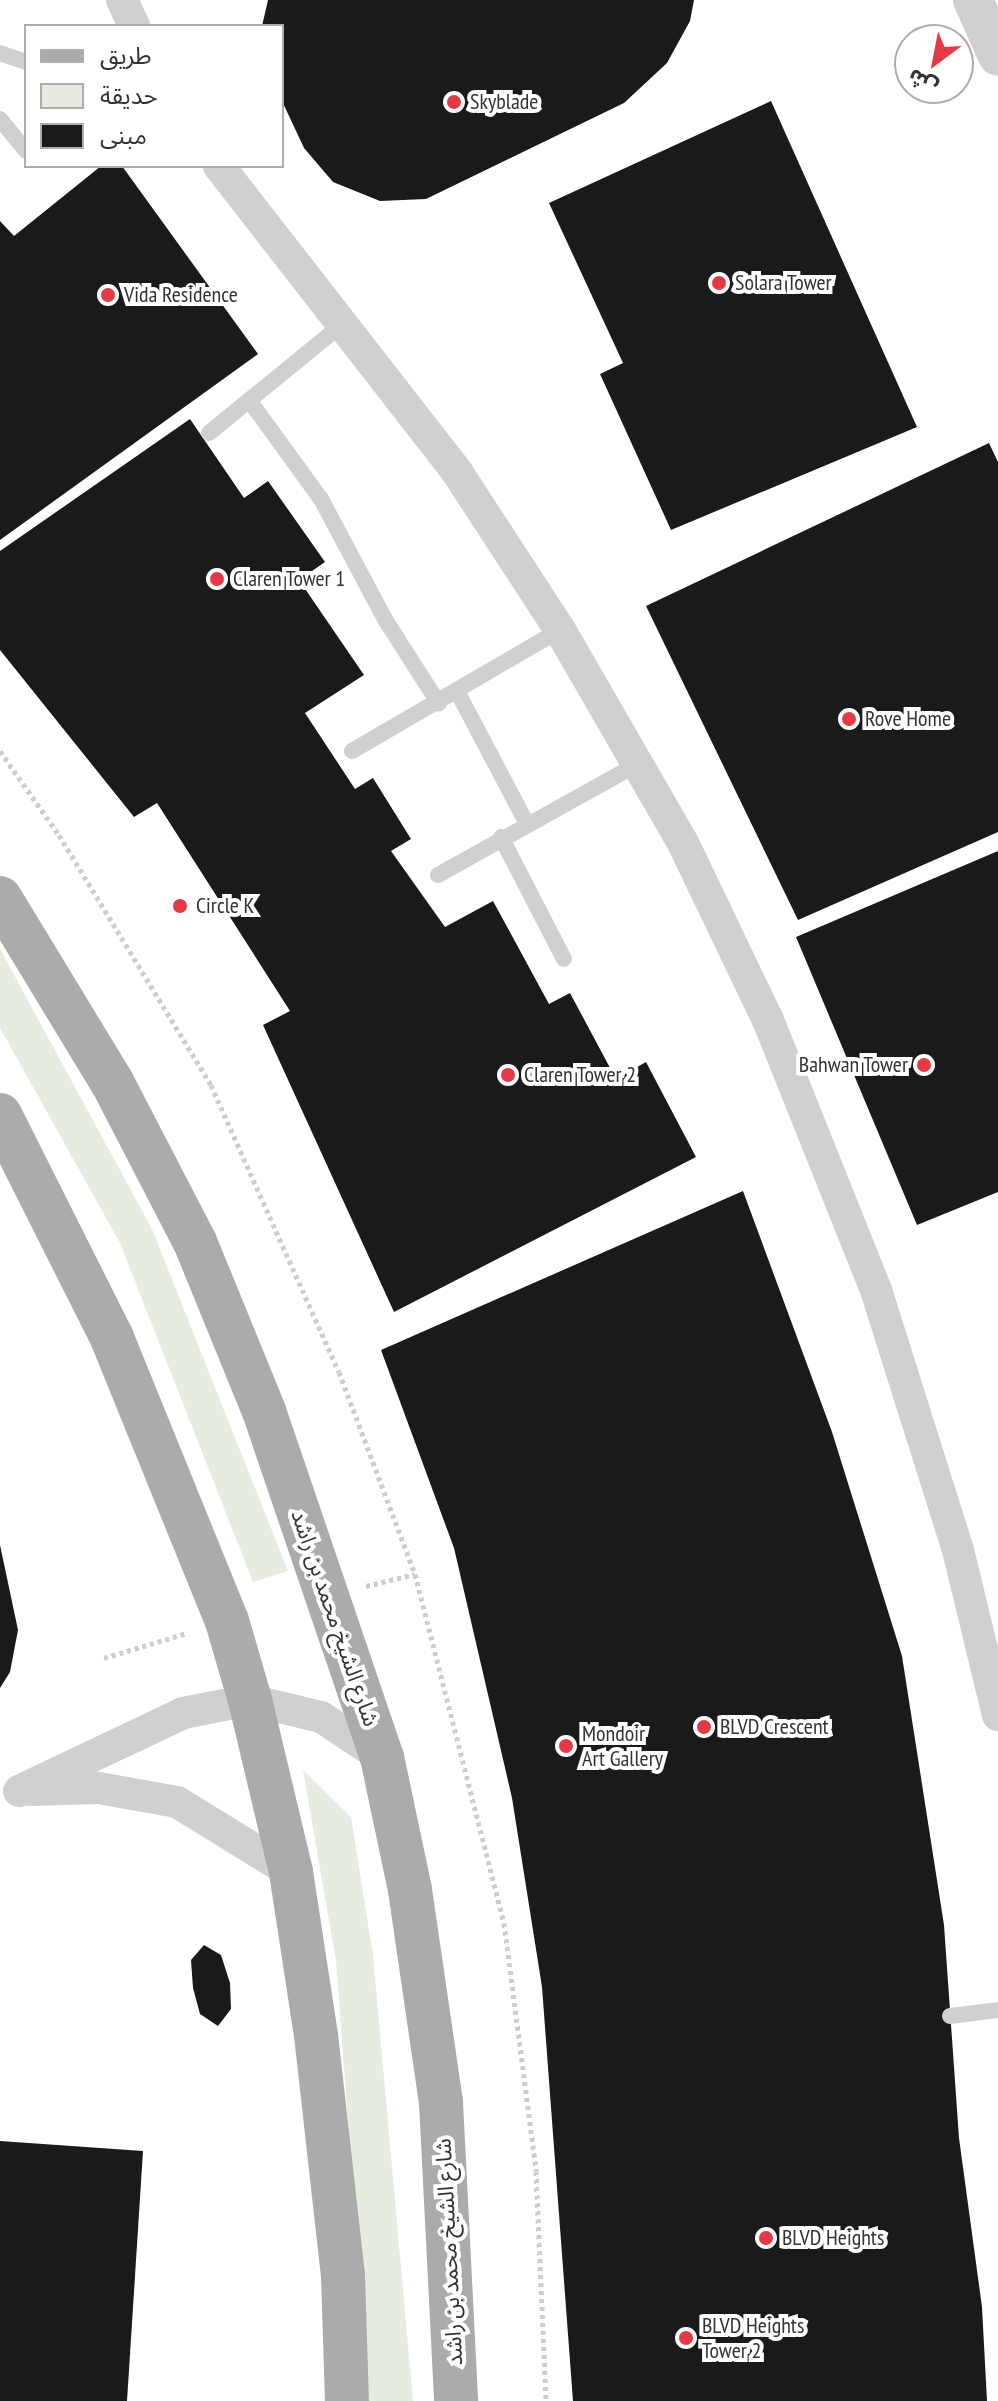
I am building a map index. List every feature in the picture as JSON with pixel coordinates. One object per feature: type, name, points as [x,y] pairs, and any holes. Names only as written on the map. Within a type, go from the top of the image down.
[{"type":"main road","name":"شارع الشيخ محمد بن راشد","points":[[0,898],[112,1082],[195,1242],[264,1411],[382,1757],[410,1890],[441,2102],[456,2401]]},
{"type":"main road","points":[[0,1115],[112,1338],[227,1621],[250,1700],[291,1872],[332,2155],[347,2401]]},
{"type":"street","points":[[973,0],[998,56]]},
{"type":"street","points":[[221,168],[345,322],[457,472],[560,630],[639,763],[768,1020],[876,1290],[958,1550],[998,1715]]},
{"type":"street","points":[[10,1793],[183,1713],[250,1700],[321,1717],[382,1757]]},
{"type":"street","points":[[10,1793],[99,1788],[177,1802],[291,1872]]},
{"type":"lane","points":[[0,53],[24,61]]},
{"type":"lane","points":[[0,119],[24,149]]},
{"type":"lane","points":[[209,433],[345,322]]},
{"type":"lane","points":[[249,400],[321,499],[386,621],[439,704]]},
{"type":"lane","points":[[352,751],[458,693],[560,630]]},
{"type":"lane","points":[[458,693],[526,822]]},
{"type":"lane","points":[[438,875],[526,822],[639,763]]},
{"type":"lane","points":[[501,837],[564,959]]},
{"type":"lane","points":[[950,2016],[998,2010]]},
{"type":"path","points":[[329,1595],[415,1574]]},
{"type":"path","points":[[104,1658],[227,1621]]},
{"type":"green space","points":[[0,949],[152,1229],[288,1571],[253,1582],[120,1243],[0,1028]]},
{"type":"green space","points":[[303,1770],[351,1817],[373,1955],[413,2401],[369,2401],[336,1961]]},
{"type":"building","name":"Skyblade","points":[[268,0],[694,0],[690,21],[667,63],[624,103],[426,199],[380,201],[333,182],[304,148],[284,105],[284,24],[262,24]]},
{"type":"building","name":"Solara Tower","points":[[771,101],[917,427],[671,530],[600,374],[623,363],[549,203]]},
{"type":"building","name":"Vida Residence","points":[[99,168],[123,168],[258,354],[0,540],[0,221],[14,236]]},
{"type":"building","points":[[190,419],[244,498],[268,481],[325,562],[299,580],[364,675],[305,713],[355,789],[373,778],[411,839],[391,851],[445,927],[493,901],[549,1004],[570,993],[616,1079],[646,1062],[696,1157],[394,1312],[263,1025],[290,1011],[157,803],[134,817],[0,650],[0,551]]},
{"type":"building","name":"Rove Home","points":[[989,443],[998,462],[998,832],[798,920],[646,606]]},
{"type":"building","name":"Bahwan Tower","points":[[998,851],[998,1192],[917,1225],[796,937]]},
{"type":"building","name":"BLVD Crescent","points":[[743,1191],[832,1432],[902,1656],[944,1925],[959,2138],[982,2307],[987,2401],[573,2401],[542,1987],[512,1798],[454,1548],[381,1350]]},
{"type":"building","points":[[0,1545],[18,1630],[10,1672],[0,1688]]},
{"type":"building","points":[[204,1945],[221,1955],[230,1983],[231,2009],[218,2026],[200,2014],[193,1988],[191,1960]]},
{"type":"building","points":[[0,2141],[143,2151],[127,2401],[0,2401]]},
{"type":"place","name":"Skyblade","points":[[454,102]]},
{"type":"place","name":"Solara Tower","points":[[719,283]]},
{"type":"place","name":"Vida Residence","points":[[108,295]]},
{"type":"place","name":"Claren Tower 1","points":[[217,579]]},
{"type":"place","name":"Rove Home","points":[[849,719]]},
{"type":"place","name":"Circle K","points":[[180,906]]},
{"type":"place","name":"Bahwan Tower","points":[[924,1065]]},
{"type":"place","name":"Claren Tower 2","points":[[508,1075]]},
{"type":"place","name":"BLVD Crescent","points":[[704,1727]]},
{"type":"place","name":"Mondoir Art Gallery","points":[[566,1746]]},
{"type":"place","name":"BLVD Heights","points":[[766,2238]]},
{"type":"place","name":"BLVD Heights Tower 2","points":[[686,2338]]}]
